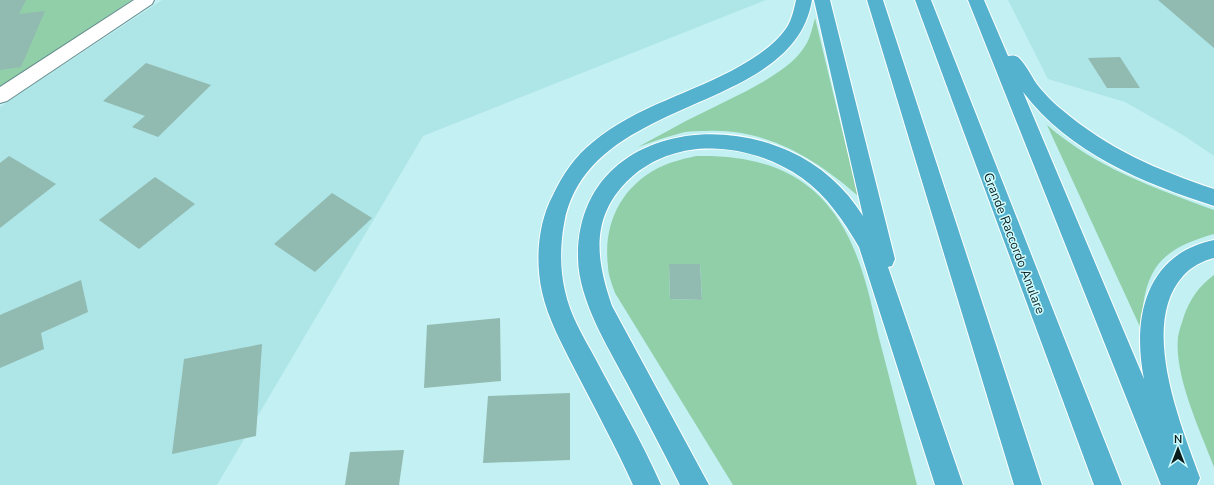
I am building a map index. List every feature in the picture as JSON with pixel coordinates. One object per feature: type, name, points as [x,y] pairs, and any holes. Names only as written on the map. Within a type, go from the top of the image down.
[{"type":"highway","points":[[647,485],[620,428],[562,318],[554,290],[550,259],[552,228],[558,207],[572,178],[601,146],[640,122],[740,74],[776,50],[786,41],[795,29],[800,18],[804,0]]},
{"type":"highway","points":[[822,0],[910,365]]},
{"type":"highway","points":[[875,0],[1028,485]]},
{"type":"highway","name":"Grande Raccordo Anulare","points":[[923,0],[1108,485]]},
{"type":"highway","points":[[977,0],[1021,77],[1045,107],[1073,132],[1122,163],[1172,184],[1214,198]]},
{"type":"highway","points":[[977,0],[1175,485]]},
{"type":"highway","points":[[695,485],[606,321],[595,290],[589,262],[590,225],[603,194],[614,180],[648,155],[670,147],[704,141],[748,145],[775,154],[801,168],[840,199],[869,245],[949,485]]},
{"type":"highway","points":[[1188,485],[1159,394],[1152,350],[1153,319],[1155,306],[1168,276],[1191,256],[1206,250],[1214,249]]},
{"type":"street","points":[[0,96],[146,0]]},
{"type":"shaded area","points":[[162,0],[766,0],[423,136],[217,485],[0,485],[0,107]]},
{"type":"shaded area","points":[[1008,0],[1214,0],[1214,156],[1183,135],[1125,102],[1048,79]]},
{"type":"green space","points":[[0,0],[132,0],[0,87]]},
{"type":"green space","points":[[815,18],[858,196],[842,182],[807,158],[769,140],[749,135],[728,131],[687,132],[638,147],[756,86],[783,68],[795,59],[805,46]]},
{"type":"green space","points":[[1047,125],[1065,140],[1105,165],[1147,185],[1214,210],[1214,234],[1179,247],[1157,266],[1150,278],[1146,292],[1141,329]]},
{"type":"green space","points":[[696,156],[727,157],[756,162],[781,170],[803,182],[822,199],[838,219],[852,244],[863,274],[917,485],[733,485],[615,293],[608,269],[608,236],[617,209],[624,197],[633,186],[658,168],[672,162]],"holes":[[[669,264],[700,264],[702,300],[670,299]]]},
{"type":"green space","points":[[1214,275],[1214,467],[1195,420],[1184,386],[1178,352],[1178,334],[1189,304],[1199,288]]},
{"type":"building","points":[[0,0],[26,0],[19,14],[45,11],[21,67],[0,70]]},
{"type":"building","points":[[1158,0],[1214,0],[1214,48]]},
{"type":"building","points":[[1120,57],[1140,88],[1107,88],[1088,58]]},
{"type":"building","points":[[146,63],[211,85],[158,137],[132,127],[145,116],[103,101]]},
{"type":"building","points":[[9,156],[56,184],[0,228],[0,163]]},
{"type":"building","points":[[155,177],[195,204],[139,249],[99,220]]},
{"type":"building","points":[[332,193],[372,218],[315,272],[274,244]]},
{"type":"building","points":[[669,264],[700,264],[702,300],[670,299]]},
{"type":"building","points":[[81,280],[88,312],[41,333],[44,349],[0,368],[0,315]]},
{"type":"building","points":[[500,318],[501,381],[424,388],[427,325]]},
{"type":"building","points":[[262,344],[256,436],[172,454],[184,359]]},
{"type":"building","points":[[570,393],[570,460],[483,463],[488,396]]},
{"type":"building","points":[[404,450],[399,485],[345,485],[350,452]]}]
